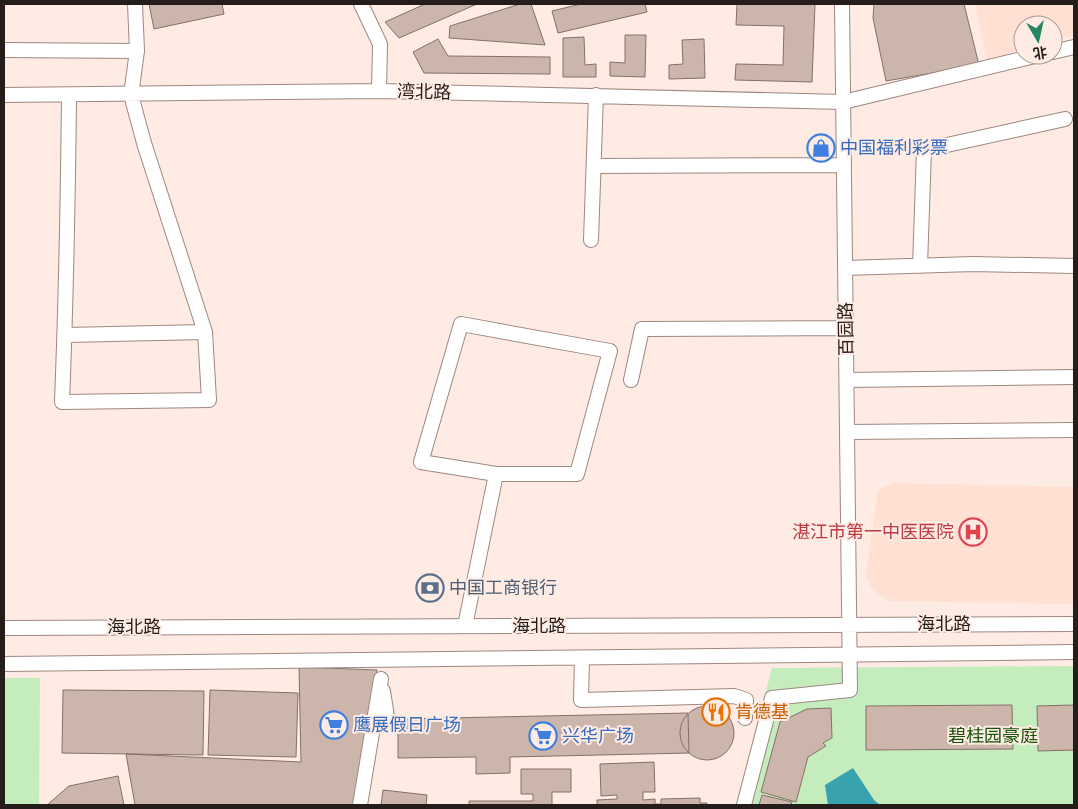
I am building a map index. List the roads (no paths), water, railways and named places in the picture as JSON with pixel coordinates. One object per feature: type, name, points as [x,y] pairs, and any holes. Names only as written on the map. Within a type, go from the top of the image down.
[{"type":"street","points":[[69,95],[62,402],[209,400],[205,332],[144,143],[131,95],[137,51],[135,4]]},
{"type":"street","points":[[361,4],[380,44],[379,91]]},
{"type":"street","name":"百园路","points":[[744,805],[772,698],[850,690],[842,4]]},
{"type":"street","points":[[4,47],[137,51]]},
{"type":"street","name":"湾北路","points":[[4,95],[379,91],[844,102],[1013,61]]},
{"type":"street","points":[[591,240],[596,95]]},
{"type":"street","points":[[920,266],[924,150],[1065,119]]},
{"type":"street","points":[[594,166],[844,165]]},
{"type":"street","points":[[845,268],[973,264],[1074,266]]},
{"type":"street","points":[[461,324],[610,350],[577,474],[496,474],[420,462],[461,324]]},
{"type":"street","points":[[631,380],[642,329],[846,328]]},
{"type":"street","points":[[65,335],[205,332]]},
{"type":"street","points":[[847,380],[1074,377]]},
{"type":"street","points":[[847,432],[1074,430]]},
{"type":"street","points":[[465,626],[496,474]]},
{"type":"street","name":"海北路","points":[[4,628],[849,623],[1074,624]]},
{"type":"street","name":"海北路","points":[[4,664],[1074,652]]},
{"type":"street","points":[[582,659],[581,700],[734,696],[746,700],[745,718]]},
{"type":"street","points":[[360,805],[383,660]]},
{"type":"street","points":[[381,679],[387,717]]},
{"type":"water","points":[[853,768],[874,800],[880,805],[828,805],[825,785]]},
{"type":"place","name":"中国福利彩票","points":[[821,148]]},
{"type":"place","name":"湛江市第一中医医院","points":[[973,532]]},
{"type":"place","name":"中国工商银行","points":[[430,588]]},
{"type":"place","name":"肯德基","points":[[716,712]]},
{"type":"place","name":"鹰展假日广场","points":[[334,725]]},
{"type":"place","name":"兴华广场","points":[[543,736]]},
{"type":"park label","name":"碧桂园豪庭","points":[[993,736]]}]
